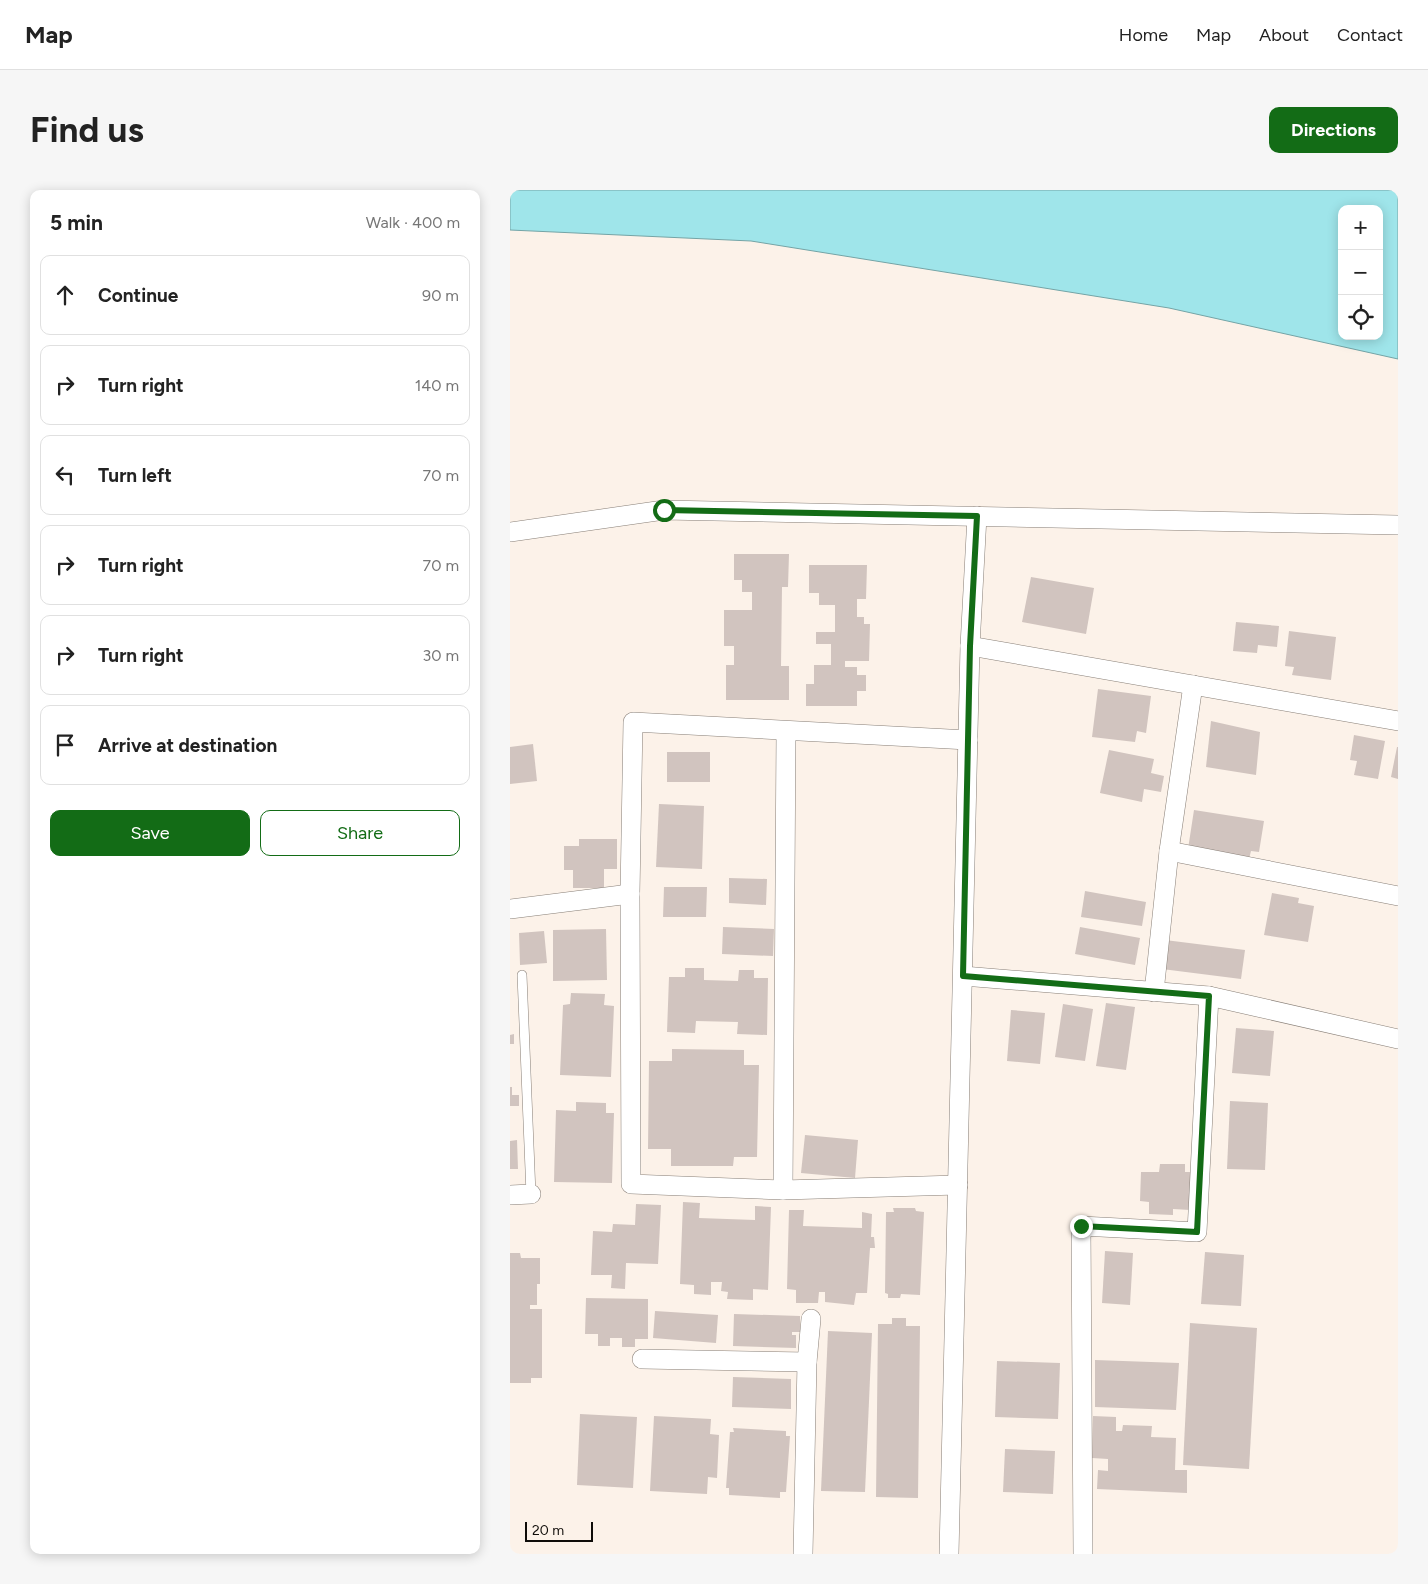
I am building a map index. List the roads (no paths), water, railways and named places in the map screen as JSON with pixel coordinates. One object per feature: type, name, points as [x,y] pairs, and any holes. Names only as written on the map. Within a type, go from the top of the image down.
[{"type":"street","points":[[510,532],[664,510],[1398,525]]},
{"type":"street","points":[[949,1554],[970,646],[977,516]]},
{"type":"street","points":[[970,646],[1398,721]]},
{"type":"street","points":[[1154,992],[1169,851],[1192,685]]},
{"type":"street","points":[[958,1185],[783,1190],[631,1184],[630,894],[633,722],[968,740]]},
{"type":"street","points":[[783,1190],[786,731]]},
{"type":"street","points":[[1169,851],[1398,896]]},
{"type":"street","points":[[510,909],[630,894]]},
{"type":"street","points":[[963,976],[1209,996],[1398,1039]]},
{"type":"street","points":[[1083,1554],[1081,1226],[1197,1232],[1209,996]]},
{"type":"street","points":[[510,1194],[531,1194]]},
{"type":"street","points":[[803,1554],[807,1362],[811,1319]]},
{"type":"street","points":[[642,1359],[807,1362]]},
{"type":"lane","points":[[522,975],[531,1194]]},
{"type":"water","points":[[510,190],[1398,190],[1398,359],[1169,308],[751,241],[510,230]]}]
